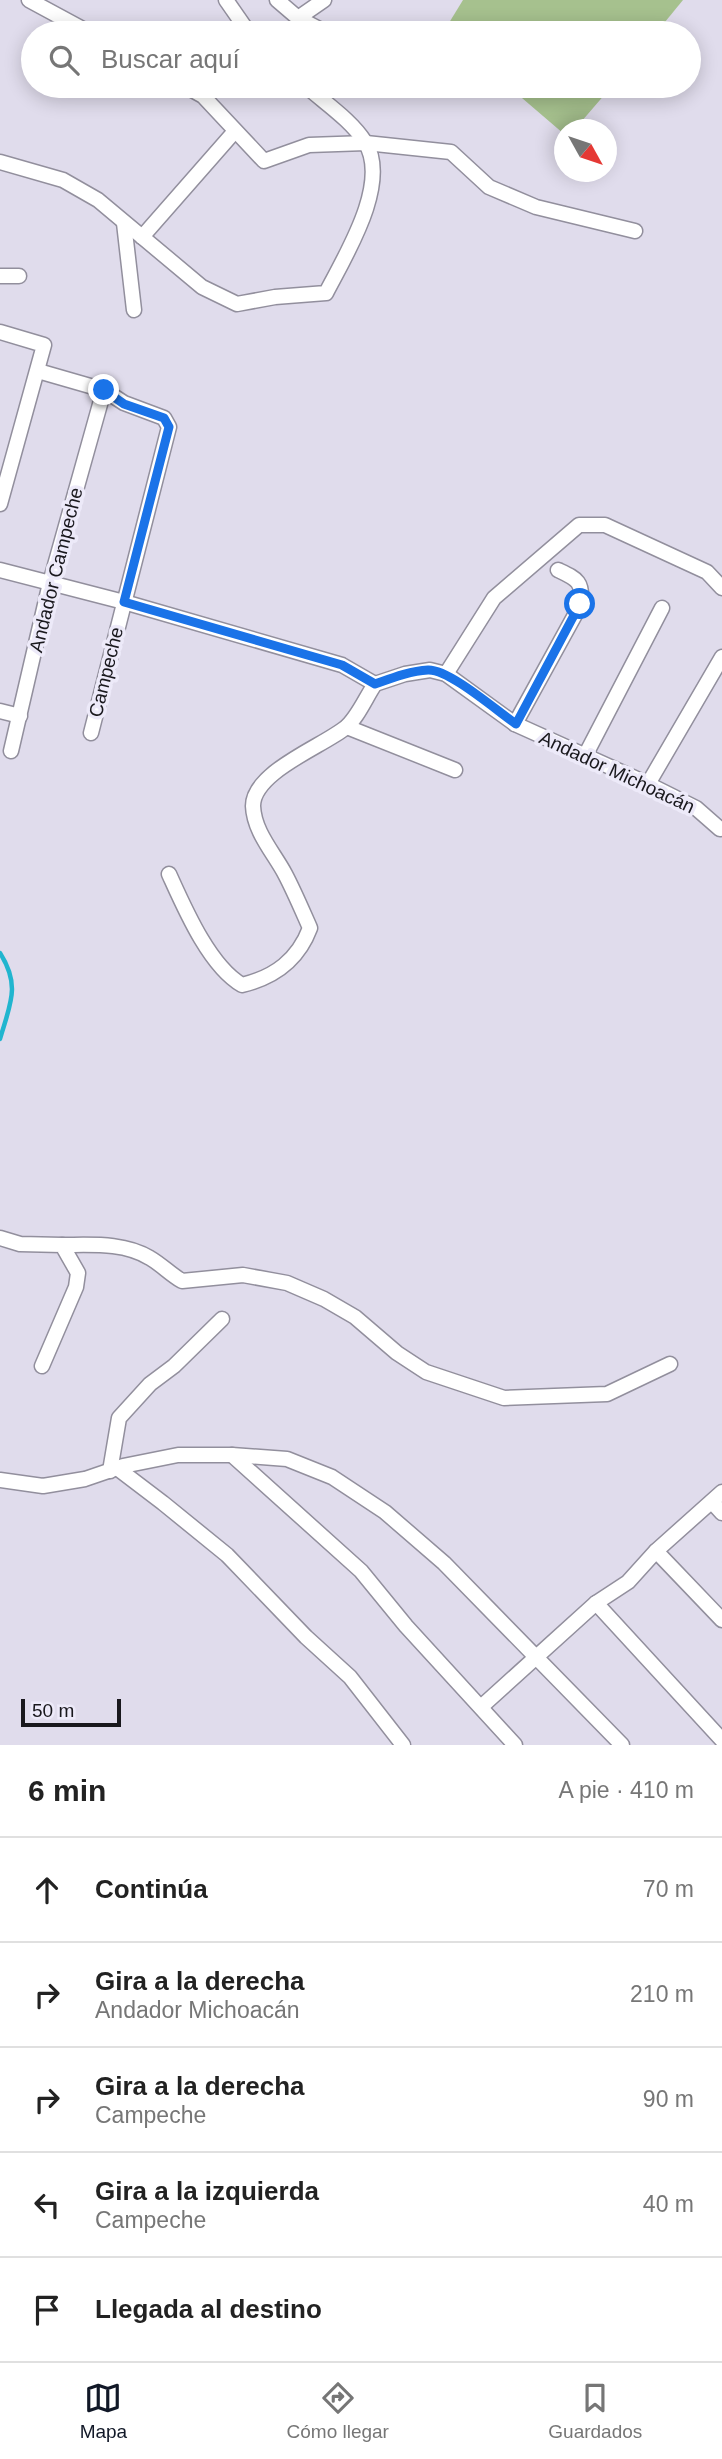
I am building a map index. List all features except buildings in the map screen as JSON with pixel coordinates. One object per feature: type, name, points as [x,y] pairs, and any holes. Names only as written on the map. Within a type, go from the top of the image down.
[{"type":"street","points":[[29,0],[68,21]]},
{"type":"street","points":[[226,0],[241,21]]},
{"type":"street","points":[[277,0],[304,21]]},
{"type":"street","points":[[298,18],[324,0]]},
{"type":"street","points":[[205,98],[264,161],[309,145],[366,143],[451,152],[489,187],[536,207],[635,231]]},
{"type":"street","points":[[0,162],[63,180],[98,200],[202,287],[237,304],[275,297],[326,293],[350,247],[371,195],[372,158],[366,143],[353,128],[319,98]]},
{"type":"street","points":[[142,237],[235,131]]},
{"type":"street","points":[[124,223],[134,310]]},
{"type":"street","points":[[0,276],[19,275]]},
{"type":"street","points":[[0,332],[44,345],[0,504]]},
{"type":"street","name":"Campeche","points":[[38,372],[104,390],[124,404],[164,418],[169,427],[91,733]]},
{"type":"street","name":"Andador Campeche","points":[[11,751],[50,583],[104,390]]},
{"type":"street","points":[[169,873],[192,925],[230,978],[242,985],[261,980],[292,961],[310,928],[285,873],[262,840],[253,806],[257,794],[265,782],[302,753],[347,727],[375,684],[405,674],[430,670],[446,674],[494,598],[579,525],[605,525],[707,572],[722,588]]},
{"type":"street","points":[[0,570],[124,602],[342,665],[375,684]]},
{"type":"street","points":[[516,724],[580,604],[582,589],[576,579],[558,570]]},
{"type":"street","points":[[585,756],[663,608]]},
{"type":"street","points":[[648,784],[722,657]]},
{"type":"street","name":"Andador Michoacán","points":[[446,674],[516,724],[696,808],[720,829]]},
{"type":"street","points":[[0,711],[20,716]]},
{"type":"street","points":[[347,727],[455,770]]},
{"type":"street","points":[[0,1238],[20,1244],[110,1246],[134,1251],[150,1257],[182,1281],[243,1275],[286,1283],[324,1299],[355,1318],[397,1353],[426,1372],[504,1398],[607,1394],[670,1364]]},
{"type":"street","points":[[43,1366],[77,1280],[78,1273],[62,1245]]},
{"type":"street","points":[[114,1469],[120,1418],[150,1384],[174,1366],[222,1319]]},
{"type":"street","points":[[0,1480],[43,1486],[85,1479],[114,1469],[178,1455],[286,1459],[332,1477],[385,1511],[444,1563],[622,1745]]},
{"type":"street","points":[[232,1455],[361,1571],[406,1626],[514,1745]]},
{"type":"street","points":[[114,1469],[163,1503],[227,1555],[306,1637],[350,1677],[403,1745]]},
{"type":"street","points":[[481,1707],[596,1603],[628,1582],[656,1551],[717,1497],[722,1513]]},
{"type":"street","points":[[656,1551],[722,1620]]},
{"type":"street","points":[[596,1603],[722,1740]]},
{"type":"green space","points":[[463,0],[683,0],[666,21],[450,21]]},
{"type":"green space","points":[[522,98],[602,98],[584,119],[554,119],[554,125]]},
{"type":"waterway","points":[[0,953],[12,985],[10,1005],[0,1039]]},
{"type":"route","points":[[104,390],[124,404],[164,418],[169,427],[124,602],[342,665],[375,684],[405,674],[430,670],[446,674],[516,724],[580,604]]}]
